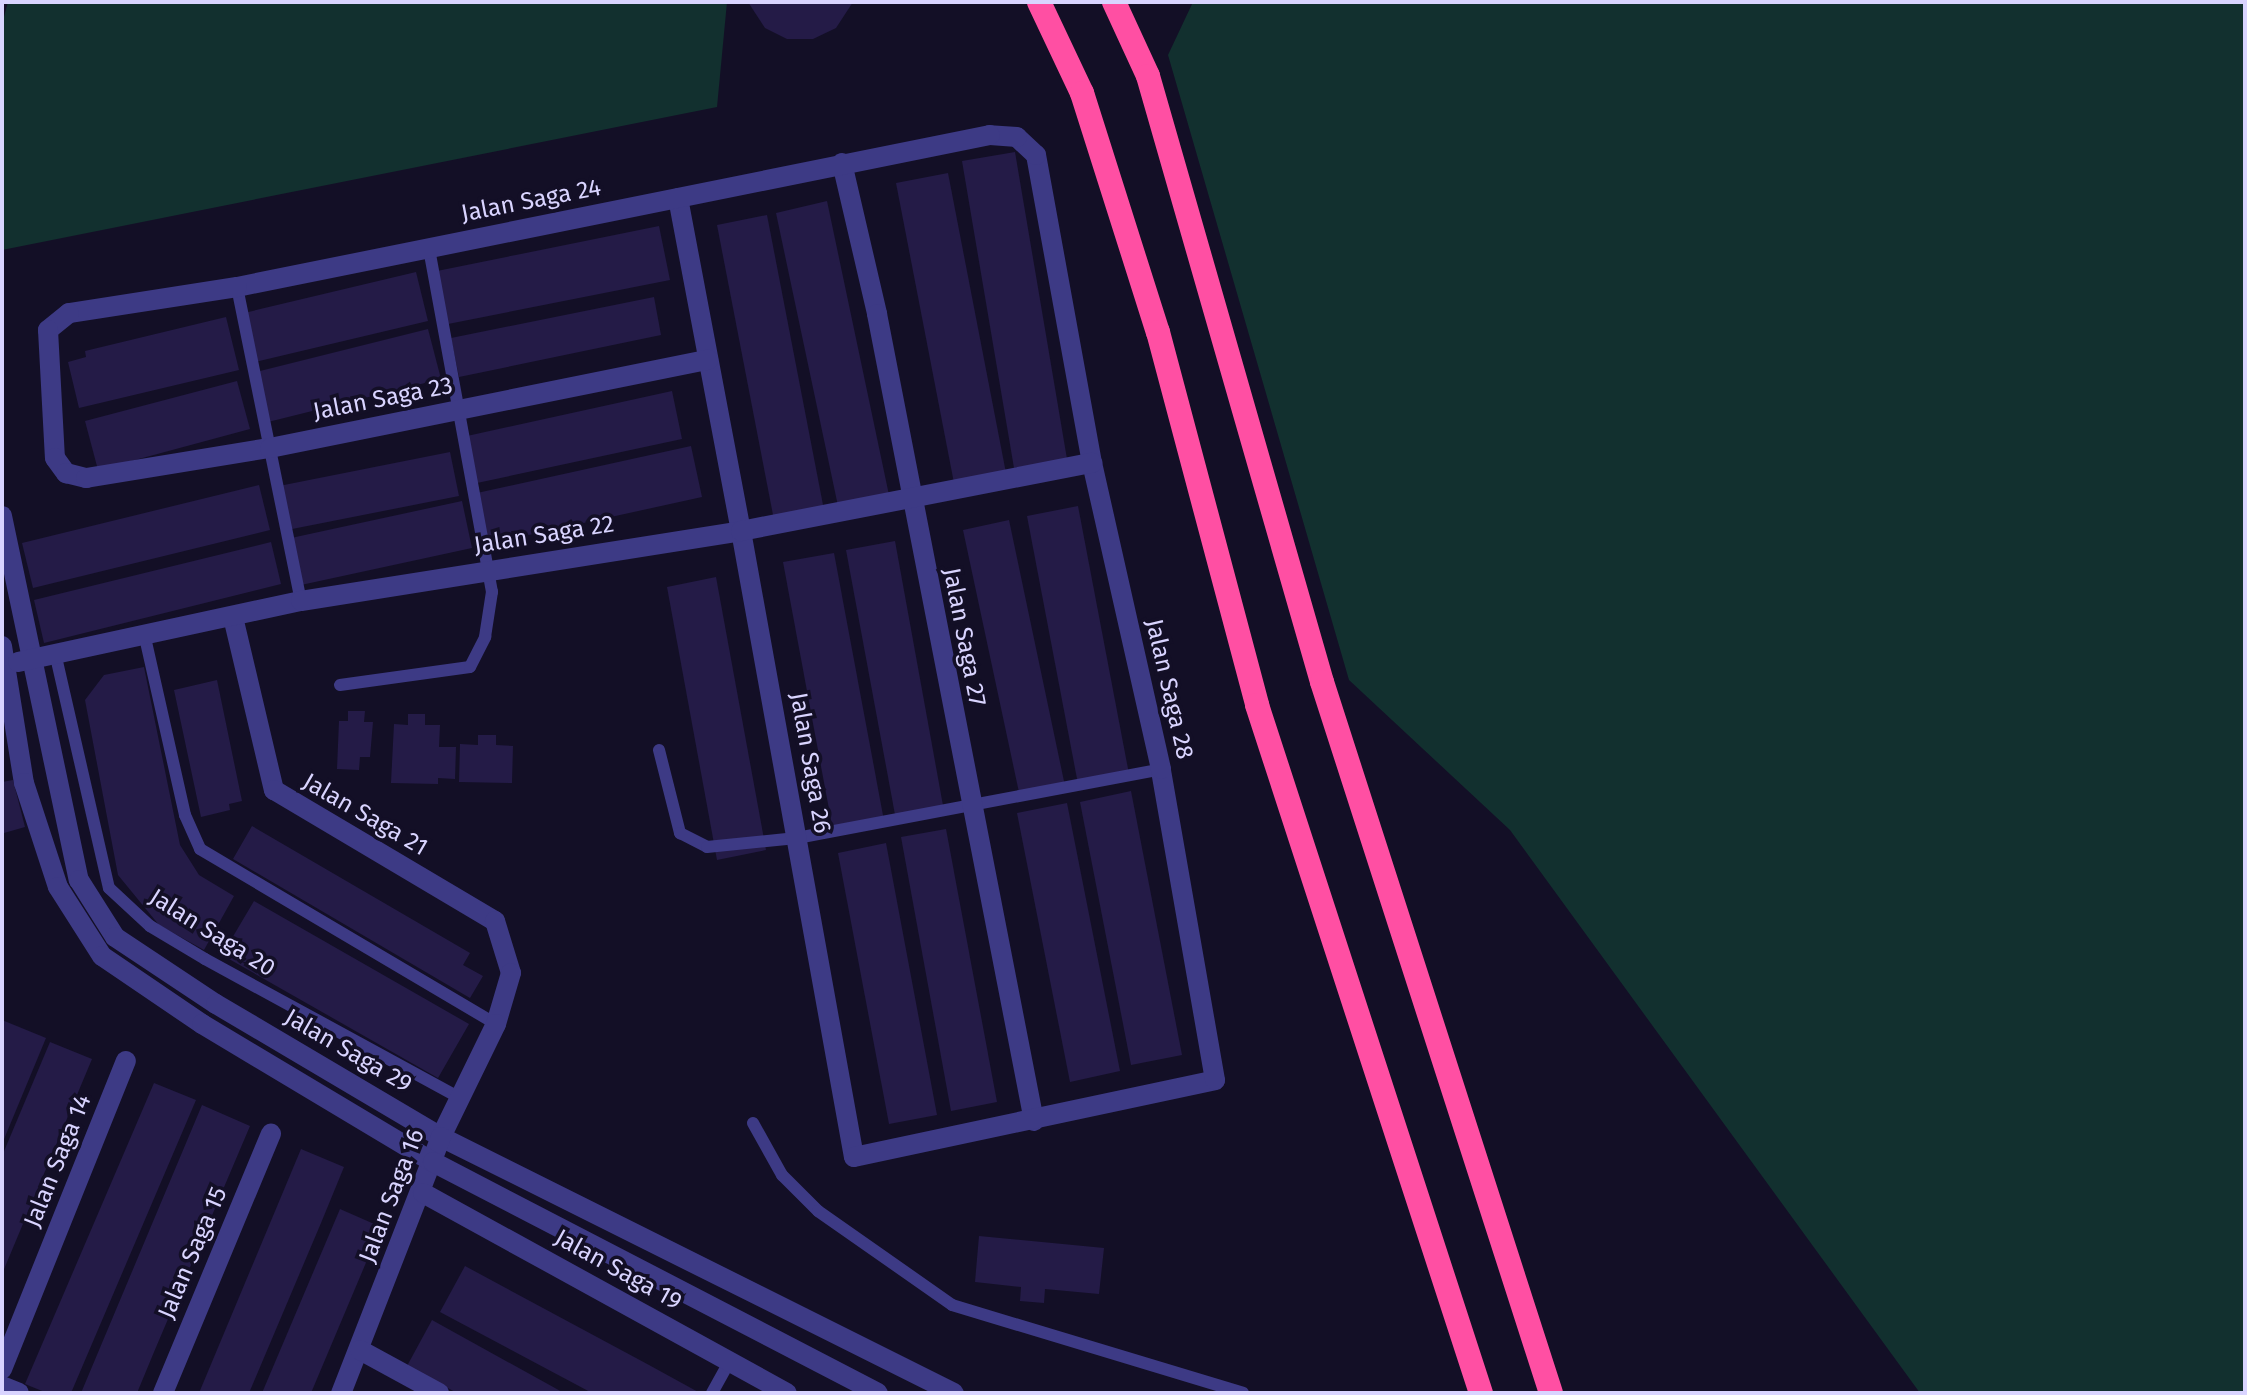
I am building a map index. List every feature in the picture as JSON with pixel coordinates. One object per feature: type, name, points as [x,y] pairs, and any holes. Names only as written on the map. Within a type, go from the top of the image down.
[{"type":"highway","points":[[1039,2],[1082,93],[1149,302],[1257,705],[1481,1393]]},
{"type":"highway","points":[[1114,2],[1148,76],[1322,682],[1551,1393]]},
{"type":"street","name":"Jalan Saga 24","points":[[66,473],[55,458],[48,330],[56,319],[237,287],[842,163],[990,135],[1017,137]]},
{"type":"street","name":"Jalan Saga 28","points":[[1017,137],[1036,155],[1092,463],[1161,769],[1215,1080],[1034,1121]]},
{"type":"street","name":"Jalan Saga 27","points":[[842,163],[912,498],[970,805],[1015,1001],[1034,1121]]},
{"type":"street","name":"Jalan Saga 26","points":[[678,198],[854,1157],[1034,1121]]},
{"type":"street","name":"Jalan Saga 23","points":[[66,473],[86,478],[270,448],[708,360]]},
{"type":"street","name":"Jalan Saga 22","points":[[4,656],[56,657],[144,633],[301,601],[741,531],[1092,463]]},
{"type":"street","name":"Jalan Saga 29","points":[[2,516],[29,658],[79,880],[115,937],[216,1004],[441,1137],[954,1393]]},
{"type":"street","name":"Jalan Saga 21","points":[[233,617],[274,790],[495,921],[511,973]]},
{"type":"street","points":[[4,656],[24,783],[58,887],[102,956],[202,1024],[433,1162],[878,1393]]},
{"type":"street","name":"Jalan Saga 16","points":[[341,1393],[423,1193],[441,1137],[496,1024],[511,973]]},
{"type":"street","name":"Jalan Saga 14","points":[[2,1369],[126,1061]]},
{"type":"street","name":"Jalan Saga 15","points":[[163,1393],[271,1134]]},
{"type":"street","name":"Jalan Saga 19","points":[[423,1193],[787,1393]]},
{"type":"street","points":[[360,1350],[439,1393]]},
{"type":"street","points":[[2,1386],[19,1393]]},
{"type":"lane","points":[[340,685],[470,667],[479,657],[492,592],[485,570],[429,248]]},
{"type":"lane","points":[[237,287],[301,601]]},
{"type":"lane","points":[[144,633],[185,815],[200,849],[496,1024]]},
{"type":"lane","name":"Jalan Saga 20","points":[[56,657],[109,888],[150,926],[205,959],[462,1099]]},
{"type":"lane","points":[[659,750],[680,833],[694,843],[707,847],[797,838],[1161,769]]},
{"type":"lane","points":[[753,1123],[782,1175],[818,1211],[952,1305],[1243,1393]]},
{"type":"lane","points":[[712,1393],[730,1360]]},
{"type":"green space","points":[[8,2],[727,2],[717,107],[2,250],[2,24]]},
{"type":"green space","points":[[1193,2],[2245,2],[2245,1393],[1920,1393],[1510,830],[1349,680],[1168,55]]},
{"type":"building","points":[[748,2],[853,2],[836,28],[813,39],[787,39],[765,28]]},
{"type":"building","points":[[1015,152],[1067,459],[1014,468],[962,161]]},
{"type":"building","points":[[948,173],[1006,473],[954,483],[896,183]]},
{"type":"building","points":[[827,201],[889,495],[838,506],[776,213]]},
{"type":"building","points":[[767,215],[824,510],[774,520],[717,225]]},
{"type":"building","points":[[659,226],[670,280],[448,324],[437,271]]},
{"type":"building","points":[[416,272],[428,321],[255,362],[244,313]]},
{"type":"building","points":[[654,297],[661,335],[459,377],[451,338]]},
{"type":"building","points":[[226,317],[239,370],[79,408],[68,362],[86,357],[85,351]]},
{"type":"building","points":[[428,329],[441,379],[268,422],[256,372]]},
{"type":"building","points":[[237,381],[250,429],[98,470],[85,421]]},
{"type":"building","points":[[672,391],[682,439],[477,483],[467,436]]},
{"type":"building","points":[[691,446],[702,497],[488,544],[477,493]]},
{"type":"building","points":[[450,452],[459,496],[287,530],[279,486]]},
{"type":"building","points":[[259,485],[270,530],[33,588],[22,543]]},
{"type":"building","points":[[462,501],[472,548],[301,585],[291,538]]},
{"type":"building","points":[[1078,506],[1129,774],[1078,784],[1027,516]]},
{"type":"building","points":[[1009,520],[1065,786],[1020,797],[963,530]]},
{"type":"building","points":[[895,541],[944,811],[896,820],[846,550]]},
{"type":"building","points":[[271,542],[281,584],[44,643],[34,600]]},
{"type":"building","points":[[834,553],[885,826],[834,836],[783,562]]},
{"type":"building","points":[[716,577],[766,850],[717,860],[667,587]]},
{"type":"building","points":[[144,667],[180,845],[199,875],[234,896],[204,950],[159,925],[118,875],[85,700],[104,675]]},
{"type":"building","points":[[217,680],[242,801],[229,804],[230,810],[201,817],[174,690]]},
{"type":"building","points":[[348,711],[365,711],[364,722],[373,722],[370,757],[360,757],[359,770],[337,769],[339,721],[348,721]]},
{"type":"building","points":[[408,714],[425,714],[425,725],[440,725],[439,747],[456,747],[455,779],[438,778],[438,784],[391,783],[394,724],[408,725]]},
{"type":"building","points":[[478,735],[496,735],[496,745],[513,746],[512,783],[459,782],[460,744],[478,745]]},
{"type":"building","points":[[13,780],[25,827],[4,833],[2,782]]},
{"type":"building","points":[[1131,791],[1182,1055],[1131,1065],[1080,802]]},
{"type":"building","points":[[1067,803],[1120,1071],[1070,1082],[1017,813]]},
{"type":"building","points":[[252,826],[470,953],[463,965],[483,976],[470,998],[233,859]]},
{"type":"building","points":[[946,829],[997,1102],[951,1111],[901,837]]},
{"type":"building","points":[[886,843],[937,1115],[889,1124],[838,853]]},
{"type":"building","points":[[254,901],[469,1024],[438,1078],[222,955]]},
{"type":"building","points":[[2,1020],[46,1038],[2,1144]]},
{"type":"building","points":[[50,1042],[92,1059],[2,1274],[2,1156]]},
{"type":"building","points":[[154,1083],[196,1100],[71,1393],[47,1393],[25,1384]]},
{"type":"building","points":[[202,1105],[250,1126],[137,1393],[81,1393]]},
{"type":"building","points":[[301,1149],[344,1167],[321,1223],[249,1393],[199,1393]]},
{"type":"building","points":[[340,1209],[381,1227],[311,1393],[262,1393]]},
{"type":"building","points":[[979,1236],[1104,1248],[1099,1294],[1045,1289],[1044,1303],[1020,1301],[1021,1287],[975,1282]]},
{"type":"building","points":[[465,1266],[700,1393],[592,1393],[440,1312]]},
{"type":"building","points":[[432,1320],[564,1393],[457,1393],[407,1366]]}]
